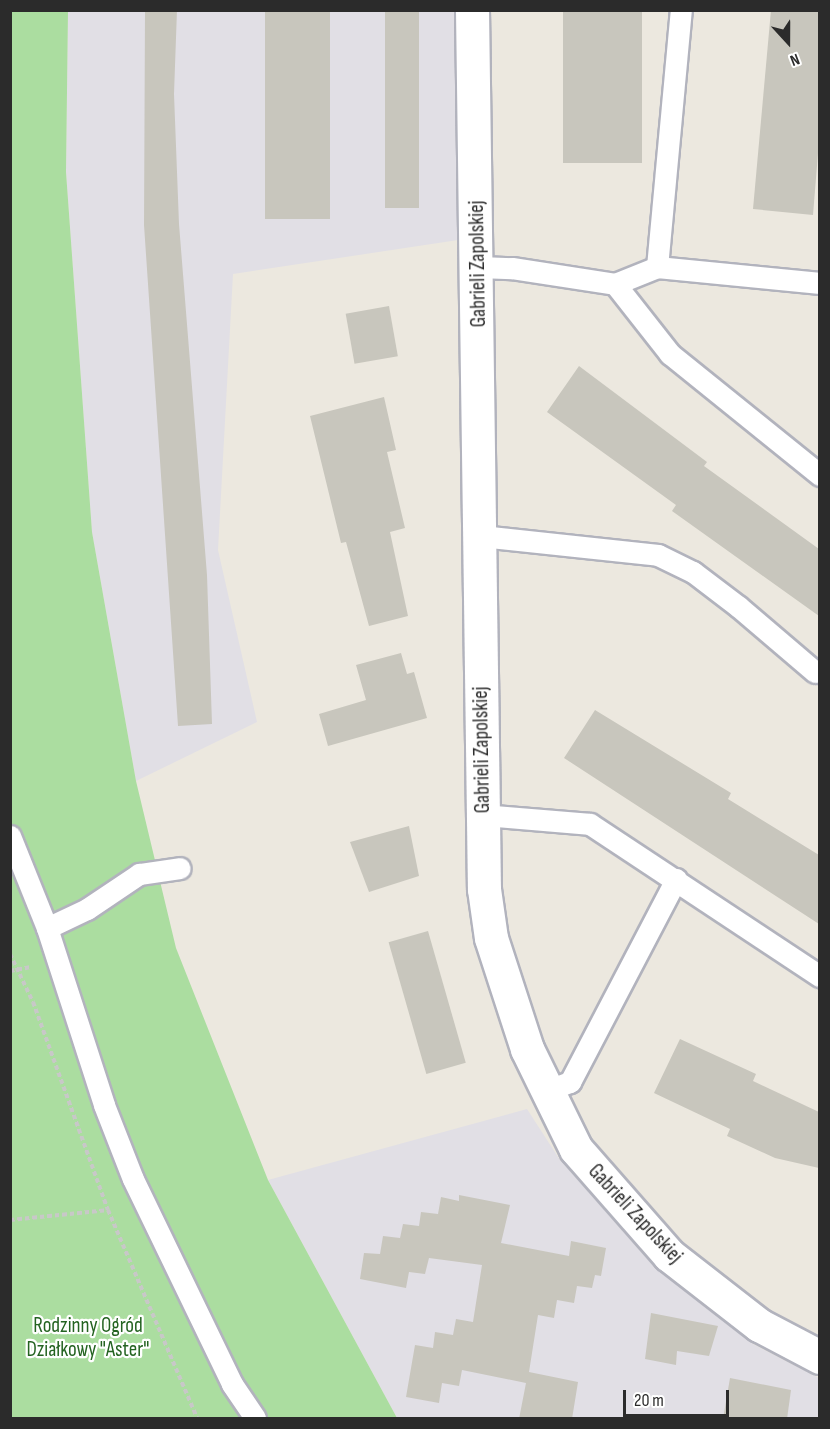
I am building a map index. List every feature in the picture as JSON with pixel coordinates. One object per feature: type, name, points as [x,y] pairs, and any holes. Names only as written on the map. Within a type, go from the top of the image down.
[{"type":"street","name":"Gabrieli Zapolskiej","points":[[472,10],[478,267],[483,815],[491,938],[546,1091],[576,1149],[669,1255],[759,1325],[819,1357]]},
{"type":"lane","points":[[657,267],[681,10]]},
{"type":"lane","points":[[478,267],[512,268],[615,284],[657,267],[819,283]]},
{"type":"lane","points":[[615,284],[670,354],[819,475]]},
{"type":"lane","points":[[481,536],[658,555],[693,572],[730,600],[815,672]]},
{"type":"lane","points":[[483,815],[590,824],[819,976]]},
{"type":"lane","points":[[10,836],[47,928],[104,1105],[133,1179],[232,1384],[255,1419]]},
{"type":"lane","points":[[47,928],[87,909],[139,874],[180,868]]},
{"type":"lane","points":[[546,1091],[570,1082],[676,879]]},
{"type":"path","points":[[10,1220],[108,1210]]},
{"type":"shaded area","points":[[68,11],[456,11],[458,240],[233,274],[218,550],[257,722],[136,781],[92,532],[66,172]]},
{"type":"shaded area","points":[[527,1109],[560,1160],[670,1276],[753,1344],[819,1378],[819,1418],[397,1418],[268,1180]]},
{"type":"green space","name":"Rodzinny Ogród Działkowy \"Aster\"","points":[[10,11],[68,11],[66,172],[92,532],[136,781],[176,948],[268,1180],[397,1418],[11,1418]]},
{"type":"building","points":[[145,10],[177,10],[174,94],[179,224],[207,575],[212,724],[178,726],[144,225]]},
{"type":"building","points":[[265,10],[330,10],[330,219],[265,219]]},
{"type":"building","points":[[385,10],[419,10],[419,208],[385,208]]},
{"type":"building","points":[[563,10],[642,10],[642,163],[563,163]]},
{"type":"building","points":[[771,10],[819,10],[819,141],[813,215],[753,209]]},
{"type":"building","points":[[389,306],[398,356],[355,364],[346,314]]},
{"type":"building","points":[[579,366],[707,462],[704,466],[819,549],[819,616],[672,511],[676,505],[547,412]]},
{"type":"building","points":[[384,397],[396,450],[387,452],[405,528],[390,532],[408,616],[369,626],[346,542],[341,543],[310,416]]},
{"type":"building","points":[[401,653],[407,674],[414,672],[427,718],[328,746],[319,714],[366,700],[356,665]]},
{"type":"building","points":[[595,710],[731,793],[728,799],[819,855],[819,924],[564,758]]},
{"type":"building","points":[[409,826],[419,876],[369,892],[350,842]]},
{"type":"building","points":[[428,931],[466,1063],[426,1074],[389,942]]},
{"type":"building","points":[[680,1039],[756,1074],[753,1081],[819,1112],[819,1168],[775,1158],[727,1136],[730,1129],[654,1093]]},
{"type":"building","points":[[459,1195],[510,1205],[501,1243],[569,1256],[571,1241],[606,1248],[601,1276],[595,1275],[592,1288],[577,1286],[574,1303],[557,1300],[554,1318],[538,1315],[529,1372],[578,1382],[572,1419],[519,1419],[526,1383],[462,1370],[459,1386],[442,1383],[439,1403],[406,1397],[415,1345],[433,1348],[435,1332],[453,1335],[456,1319],[473,1322],[482,1265],[429,1258],[425,1274],[409,1272],[406,1288],[360,1279],[364,1253],[380,1254],[383,1236],[400,1238],[403,1224],[419,1226],[421,1212],[438,1214],[441,1197],[459,1201]]},
{"type":"building","points":[[651,1313],[718,1326],[709,1356],[677,1351],[676,1365],[645,1359]]},
{"type":"building","points":[[730,1378],[791,1390],[787,1419],[723,1419]]}]
